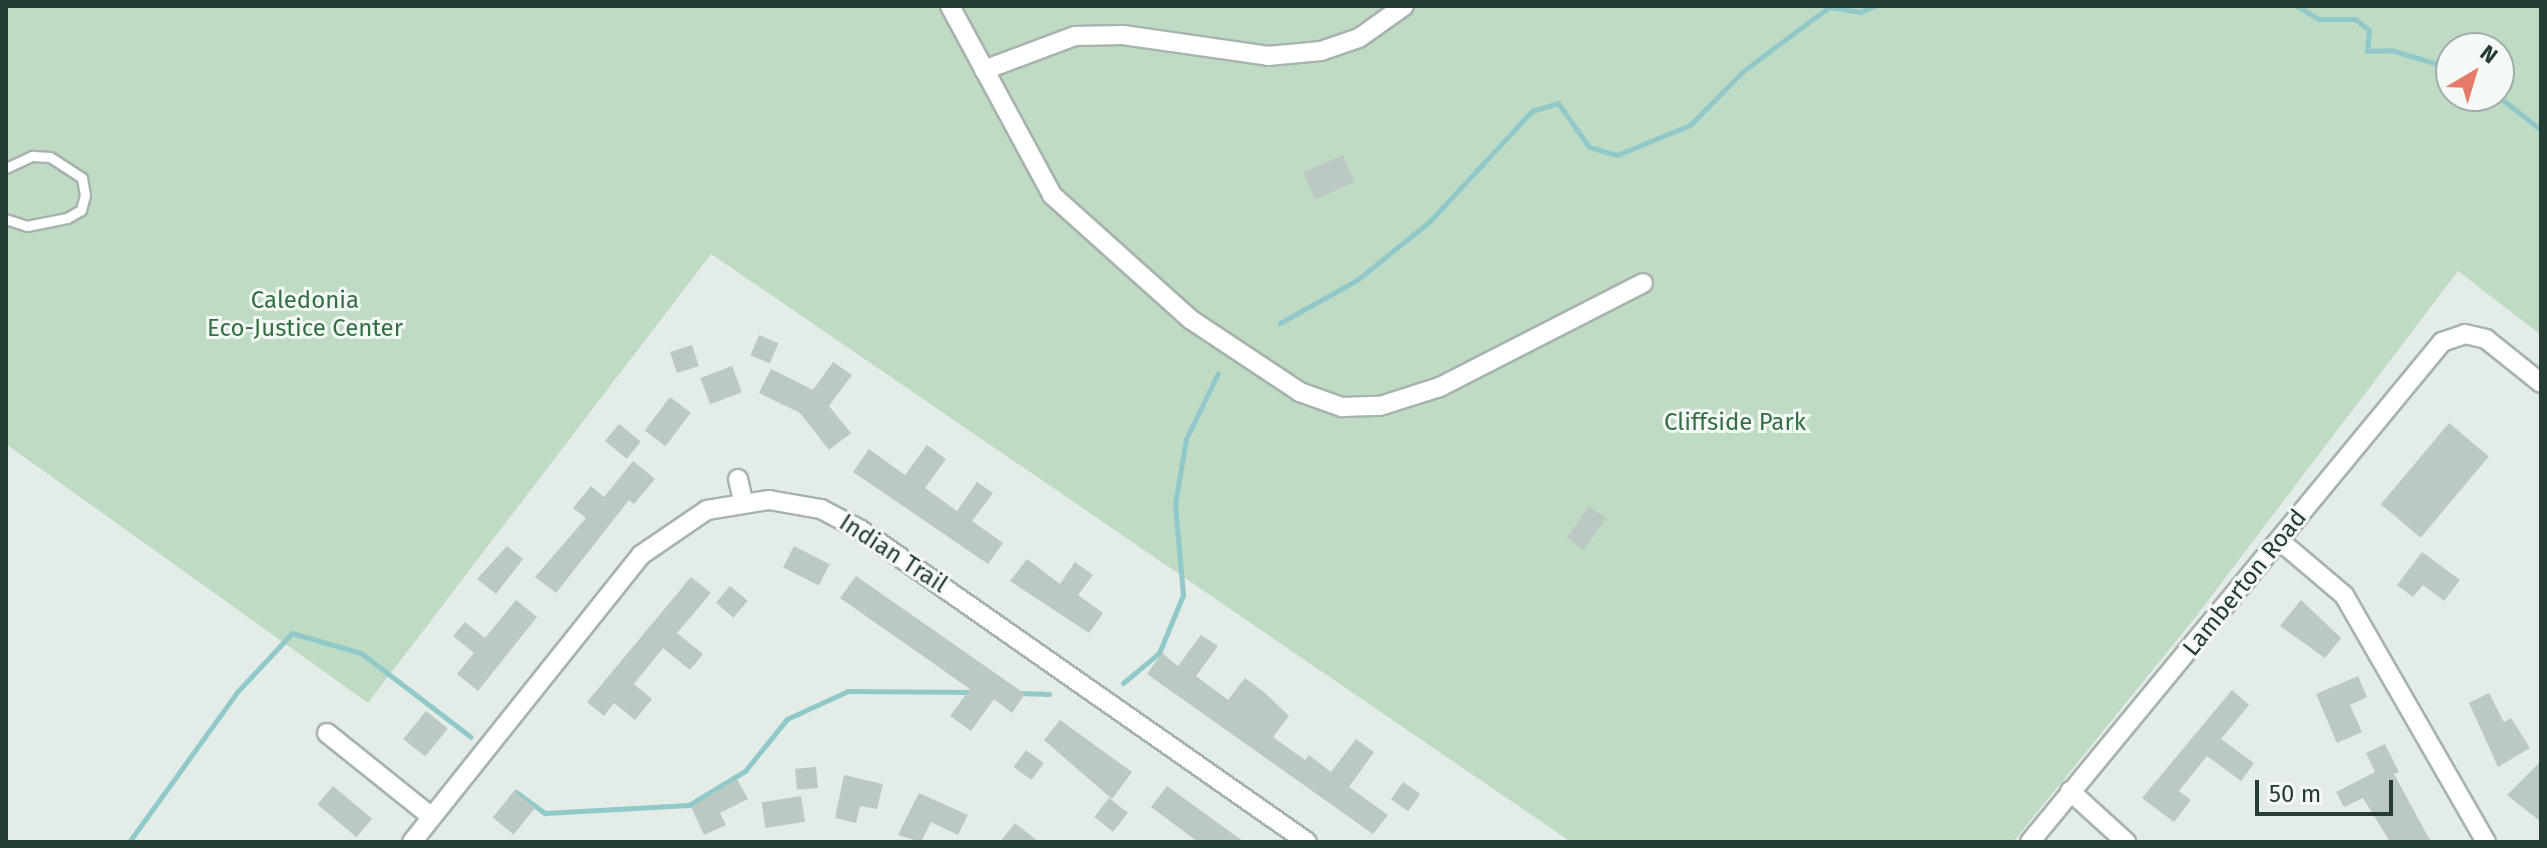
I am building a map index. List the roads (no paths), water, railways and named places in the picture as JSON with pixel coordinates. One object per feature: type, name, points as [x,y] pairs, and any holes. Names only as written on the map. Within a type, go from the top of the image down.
[{"type":"street","points":[[950,6],[1052,195],[1109,250],[1245,361],[1342,407],[1380,406],[1440,387],[1643,283]]},
{"type":"street","points":[[984,70],[1075,36],[1123,35],[1268,56],[1321,51],[1359,38],[1404,6]]},
{"type":"street","name":"Lamberton Road","points":[[2030,842],[2433,351],[2465,334],[2500,347],[2541,383]]},
{"type":"street","points":[[738,479],[743,501]]},
{"type":"street","name":"Indian Trail","points":[[412,842],[641,555],[682,522],[743,501],[793,502],[846,520],[1307,842]]},
{"type":"street","points":[[2280,541],[2344,595],[2486,842]]},
{"type":"street","points":[[327,733],[432,817]]},
{"type":"street","points":[[2070,791],[2126,842]]},
{"type":"lane","points":[[6,168],[32,156],[50,157],[82,178],[85,195],[81,210],[67,218],[27,226],[6,219]]},
{"type":"waterway","points":[[1280,323],[1357,280],[1430,221],[1532,111],[1558,103],[1589,147],[1617,155],[1690,125],[1742,72],[1829,7],[1860,12],[1875,6]]},
{"type":"waterway","points":[[2297,6],[2319,19],[2355,19],[2369,30],[2367,51],[2391,50],[2435,63]]},
{"type":"waterway","points":[[2515,109],[2541,130]]},
{"type":"waterway","points":[[1123,683],[1159,653],[1183,595],[1175,504],[1186,439],[1218,373]]},
{"type":"waterway","points":[[129,842],[238,691],[292,633],[361,653],[471,737]]},
{"type":"waterway","points":[[516,792],[545,813],[689,805],[745,771],[787,719],[848,691],[975,692]]},
{"type":"waterway","points":[[1017,693],[1049,694]]},
{"type":"park label","name":"Caledonia Eco-Justice Center","points":[[305,315]]},
{"type":"park label","name":"Cliffside Park","points":[[1735,423]]}]
